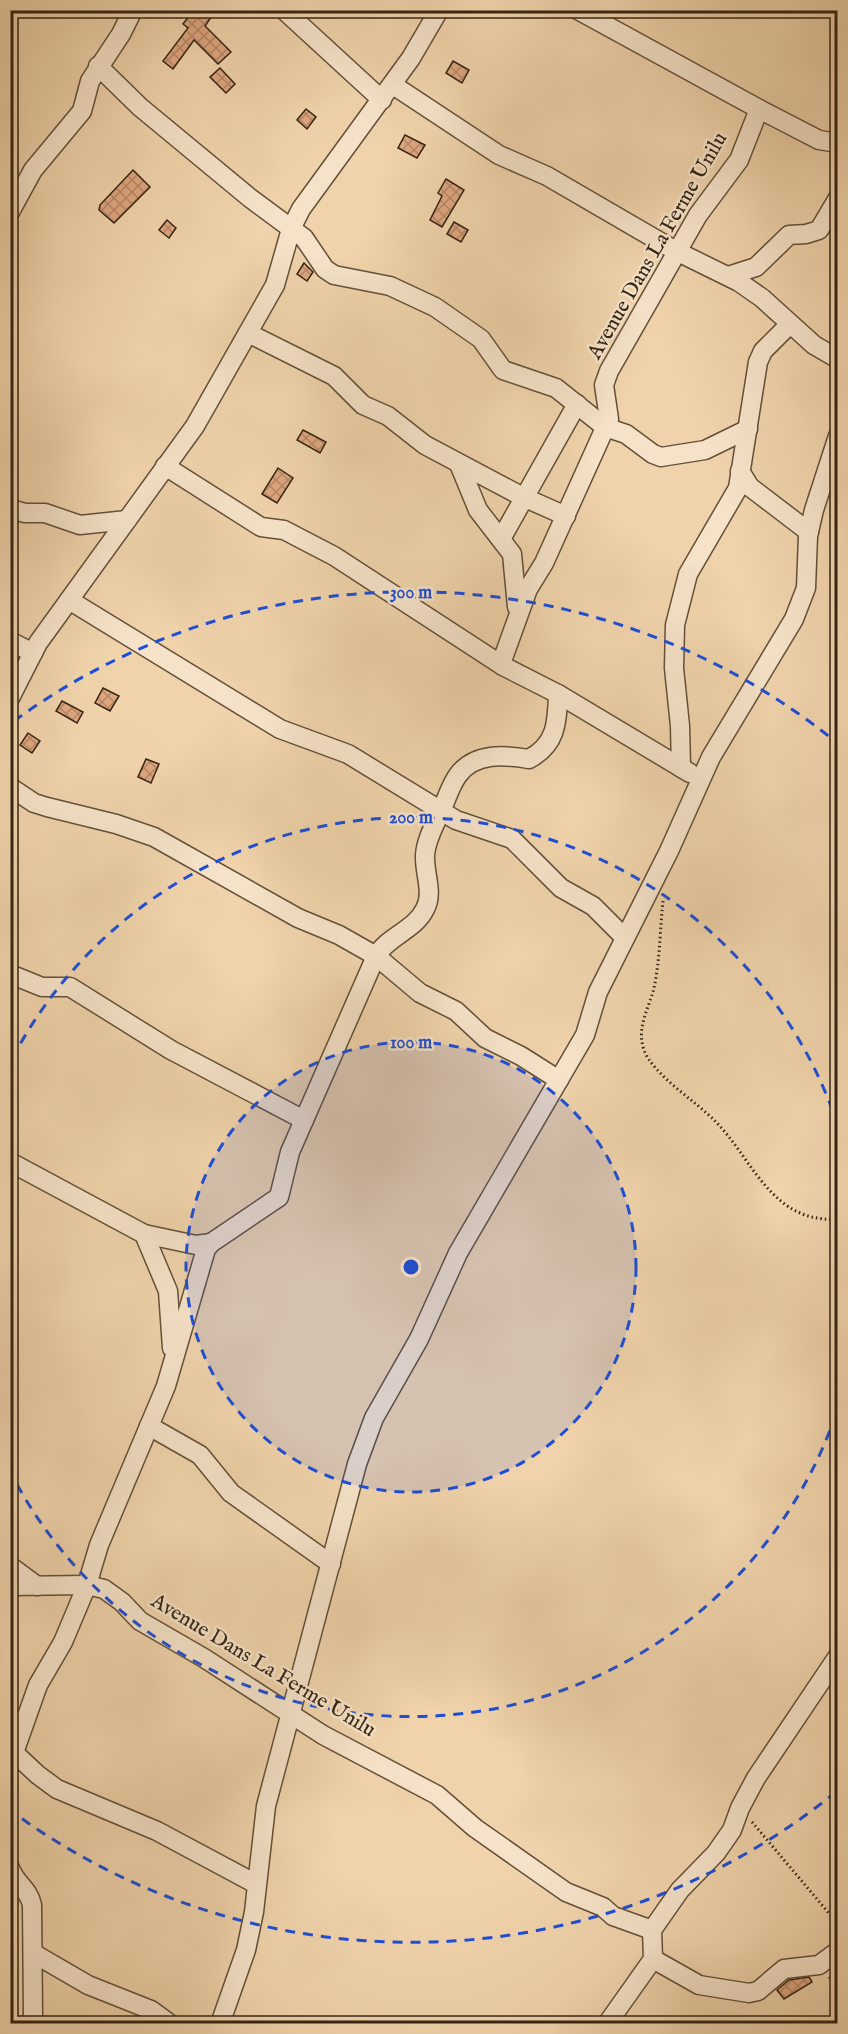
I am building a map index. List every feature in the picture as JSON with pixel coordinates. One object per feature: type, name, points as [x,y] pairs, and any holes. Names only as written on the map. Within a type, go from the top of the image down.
[{"type":"street","points":[[10,212],[33,170],[82,111],[90,81],[121,34],[133,10]]},
{"type":"street","points":[[10,698],[33,653],[69,600],[195,426],[275,285],[291,229],[301,209],[393,85],[439,10]]},
{"type":"street","points":[[579,10],[759,109],[819,140],[834,145]]},
{"type":"street","points":[[289,13],[382,100]]},
{"type":"street","points":[[98,66],[140,107],[304,238],[325,269],[333,275],[407,291],[481,339],[503,370],[556,388],[605,428],[626,434],[661,457],[705,450],[748,429]]},
{"type":"street","points":[[393,85],[500,155],[547,176],[676,251],[728,276],[762,298],[813,345],[837,359]]},
{"type":"street","name":"Avenue Dans La Ferme Unilu","points":[[503,666],[528,589],[544,563],[609,419],[604,385],[609,371],[698,215],[739,160],[759,109]]},
{"type":"street","points":[[728,276],[756,267],[789,235],[806,234],[819,230],[837,198]]},
{"type":"street","points":[[681,768],[674,668],[675,626],[688,574],[738,488],[758,362],[763,351],[790,324]]},
{"type":"street","points":[[248,333],[334,376],[363,405],[388,416],[425,445],[522,497],[566,516]]},
{"type":"street","points":[[501,539],[522,497],[577,404]]},
{"type":"street","points":[[220,2024],[246,1950],[254,1912],[266,1806],[357,1464],[374,1418],[419,1339],[458,1253],[585,1035],[598,992],[669,851],[711,757],[794,619],[806,588],[809,532],[837,436]]},
{"type":"street","points":[[459,464],[478,510],[501,539],[515,562],[517,624]]},
{"type":"street","points":[[165,466],[261,527],[284,530],[334,556],[503,666],[558,694],[701,779]]},
{"type":"street","points":[[740,471],[750,487],[809,532]]},
{"type":"street","points":[[10,509],[25,513],[45,513],[80,525],[127,520]]},
{"type":"street","points":[[69,600],[280,729],[348,754],[468,825],[512,839],[561,888],[593,906],[624,937]]},
{"type":"street","points":[[10,640],[33,653]]},
{"type":"street","points":[[10,1162],[144,1234],[196,1245],[211,1243],[279,1197],[290,1152],[376,956],[382,947],[418,920],[426,909],[429,888],[425,853],[428,840],[458,774],[491,756],[503,754],[529,759],[548,746],[556,731],[558,694]]},
{"type":"street","points":[[10,787],[34,803],[116,824],[154,837],[206,864],[270,904],[313,926],[339,935],[376,956],[420,993],[456,1011],[485,1038],[521,1056],[559,1080]]},
{"type":"street","points":[[10,974],[28,984],[42,987],[70,987],[171,1050],[304,1120]]},
{"type":"street","points":[[144,1234],[168,1291],[173,1362]]},
{"type":"street","points":[[211,1243],[200,1268],[166,1386],[99,1545],[87,1585],[63,1642],[38,1685],[12,1755],[57,1789],[157,1831],[256,1884]]},
{"type":"street","points":[[149,1426],[200,1455],[231,1493],[331,1564]]},
{"type":"street","points":[[10,1566],[37,1586]]},
{"type":"street","points":[[10,1586],[87,1585]]},
{"type":"street","name":"Avenue Dans La Ferme Unilu","points":[[87,1585],[104,1589],[122,1602],[140,1621],[292,1713],[323,1735],[437,1795],[476,1828],[566,1892],[603,1907],[614,1916],[652,1930]]},
{"type":"street","points":[[607,2024],[653,1959],[652,1930],[680,1890],[716,1853],[732,1830],[740,1808],[756,1778],[837,1656]]},
{"type":"street","points":[[10,1868],[13,1876],[30,1897],[33,1953],[33,2015],[30,2024]]},
{"type":"street","points":[[653,1959],[699,1985],[748,1993],[758,1991],[784,1969],[819,1965],[837,1951]]},
{"type":"street","points":[[33,1953],[88,1985],[151,2010],[170,2024]]},
{"type":"path","points":[[663,896],[654,987],[642,1034],[644,1051],[680,1092],[714,1120],[756,1175],[784,1204],[814,1219],[837,1220]]},
{"type":"path","points":[[740,1808],[837,1924]]},
{"type":"building","points":[[194,10],[216,10],[205,26],[231,52],[218,64],[194,40],[173,69],[163,61],[188,28],[183,24]]},
{"type":"building","points":[[453,61],[469,70],[462,83],[446,73]]},
{"type":"building","points":[[220,68],[235,84],[226,93],[210,77]]},
{"type":"building","points":[[306,109],[316,117],[307,129],[297,120]]},
{"type":"building","points":[[405,135],[425,145],[417,158],[398,148]]},
{"type":"building","points":[[133,170],[150,187],[114,223],[99,210],[100,205]]},
{"type":"building","points":[[446,179],[464,190],[442,227],[430,220],[442,196],[438,193]]},
{"type":"building","points":[[167,220],[176,228],[169,238],[159,230]]},
{"type":"building","points":[[454,222],[468,230],[461,242],[447,234]]},
{"type":"building","points":[[304,263],[313,272],[307,281],[297,274]]},
{"type":"building","points":[[303,430],[326,442],[320,453],[297,440]]},
{"type":"building","points":[[278,468],[293,478],[277,503],[262,494]]},
{"type":"building","points":[[103,688],[119,696],[110,711],[95,703]]},
{"type":"building","points":[[62,701],[83,712],[77,723],[56,711]]},
{"type":"building","points":[[28,733],[40,741],[32,753],[20,745]]},
{"type":"building","points":[[146,759],[159,764],[151,783],[138,777]]},
{"type":"building","points":[[809,1977],[812,1982],[784,1999],[777,1990],[789,1980]]}]
